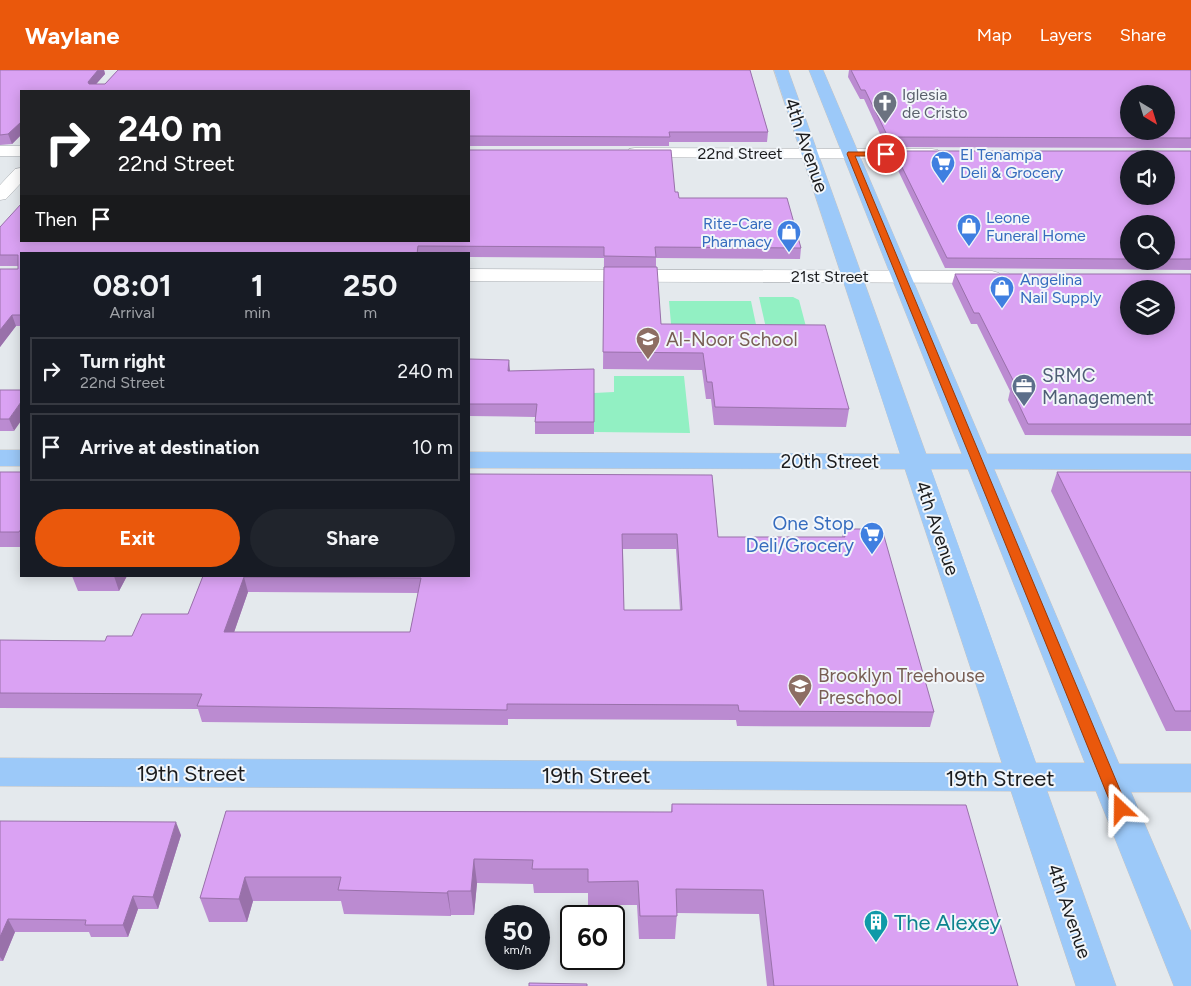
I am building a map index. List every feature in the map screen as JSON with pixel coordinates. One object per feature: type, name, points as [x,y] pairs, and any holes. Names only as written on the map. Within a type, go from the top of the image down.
[{"type":"main road","name":"4th Avenue","points":[[781,70],[1096,986]]},
{"type":"main road","name":"4th Avenue","points":[[816,70],[1191,979]]},
{"type":"main road","points":[[0,458],[20,458]]},
{"type":"main road","name":"20th Street","points":[[470,460],[1191,462]]},
{"type":"main road","name":"19th Street","points":[[0,772],[1191,778]]},
{"type":"street","points":[[0,151],[20,151]]},
{"type":"street","name":"22nd Street","points":[[615,153],[944,154]]},
{"type":"street","points":[[0,195],[20,174]]},
{"type":"street","name":"21st Street","points":[[470,275],[1012,277]]},
{"type":"green space","points":[[759,297],[793,297],[799,300],[809,338],[768,337]]},
{"type":"green space","points":[[669,301],[751,301],[758,334],[672,335]]},
{"type":"green space","points":[[614,376],[684,376],[690,433],[594,432],[594,393],[614,392]]},
{"type":"building","points":[[0,70],[98,70],[88,82],[89,84],[105,84],[118,70],[750,70],[768,132],[669,132],[670,137],[470,136],[470,90],[20,90],[20,123],[8,134],[0,135]]},
{"type":"building","points":[[851,70],[1191,70],[1191,138],[1175,138],[1175,85],[1120,85],[1120,138],[888,137],[865,90],[861,90]]},
{"type":"building","points":[[470,150],[671,150],[675,192],[678,192],[679,198],[787,198],[801,248],[655,247],[656,257],[604,256],[604,247],[418,246],[417,252],[20,252],[20,315],[12,315],[0,330],[0,269],[18,269],[18,255],[0,255],[0,227],[20,205],[20,242],[470,242]]},
{"type":"building","points":[[894,151],[1120,151],[1120,205],[1175,205],[1175,151],[1191,151],[1191,259],[1175,259],[1175,215],[1120,215],[1120,259],[947,258]]},
{"type":"building","points":[[604,267],[657,267],[661,324],[825,325],[849,409],[715,407],[712,382],[707,382],[703,353],[603,352]]},
{"type":"building","points":[[955,274],[1191,274],[1191,424],[1028,424],[1011,388],[1017,388],[979,313],[974,313]]},
{"type":"building","points":[[470,359],[509,360],[508,371],[594,369],[594,422],[535,422],[537,404],[470,404]]},
{"type":"building","points":[[0,390],[20,390],[20,403],[9,419],[0,419]]},
{"type":"building","points":[[0,472],[20,472],[20,530],[0,532]]},
{"type":"building","points":[[1057,472],[1191,472],[1191,711],[1175,711]]},
{"type":"building","points":[[470,474],[712,475],[718,537],[845,537],[843,529],[882,529],[934,712],[739,711],[738,705],[507,704],[507,710],[197,706],[202,694],[0,693],[0,640],[105,641],[107,636],[132,636],[142,614],[188,614],[203,577],[244,577],[470,577]],"holes":[[[622,534],[677,534],[682,610],[624,610]],[[244,577],[421,578],[410,632],[224,632]]]},
{"type":"building","points":[[672,804],[966,805],[1018,986],[774,986],[763,890],[676,889],[677,916],[640,916],[638,881],[588,882],[588,869],[532,869],[533,860],[474,859],[471,891],[448,891],[447,893],[338,890],[341,877],[245,877],[239,899],[200,898],[226,811],[672,812]]},
{"type":"building","points":[[0,821],[176,822],[153,897],[133,896],[123,925],[85,925],[86,920],[8,919],[0,937]]},
{"type":"building","points":[[529,983],[587,984],[587,986],[529,986]]},
{"type":"place","name":"Iglesia de Cristo","points":[[885,124]]},
{"type":"place","name":"El Tenampa Deli & Grocery","points":[[943,184]]},
{"type":"place","name":"Leone Funeral Home","points":[[969,247]]},
{"type":"place","name":"Rite-Care Pharmacy","points":[[789,253]]},
{"type":"place","name":"Angelina Nail Supply","points":[[1002,309]]},
{"type":"place","name":"Al-Noor School","points":[[648,360]]},
{"type":"place","name":"SRMC Management","points":[[1024,407]]},
{"type":"place","name":"One Stop Deli/Grocery","points":[[872,555]]},
{"type":"place","name":"Brooklyn Treehouse Preschool","points":[[800,707]]},
{"type":"place","name":"The Alexey","points":[[876,943]]},
{"type":"route","points":[[886,154],[851,154],[1121,809]]}]
